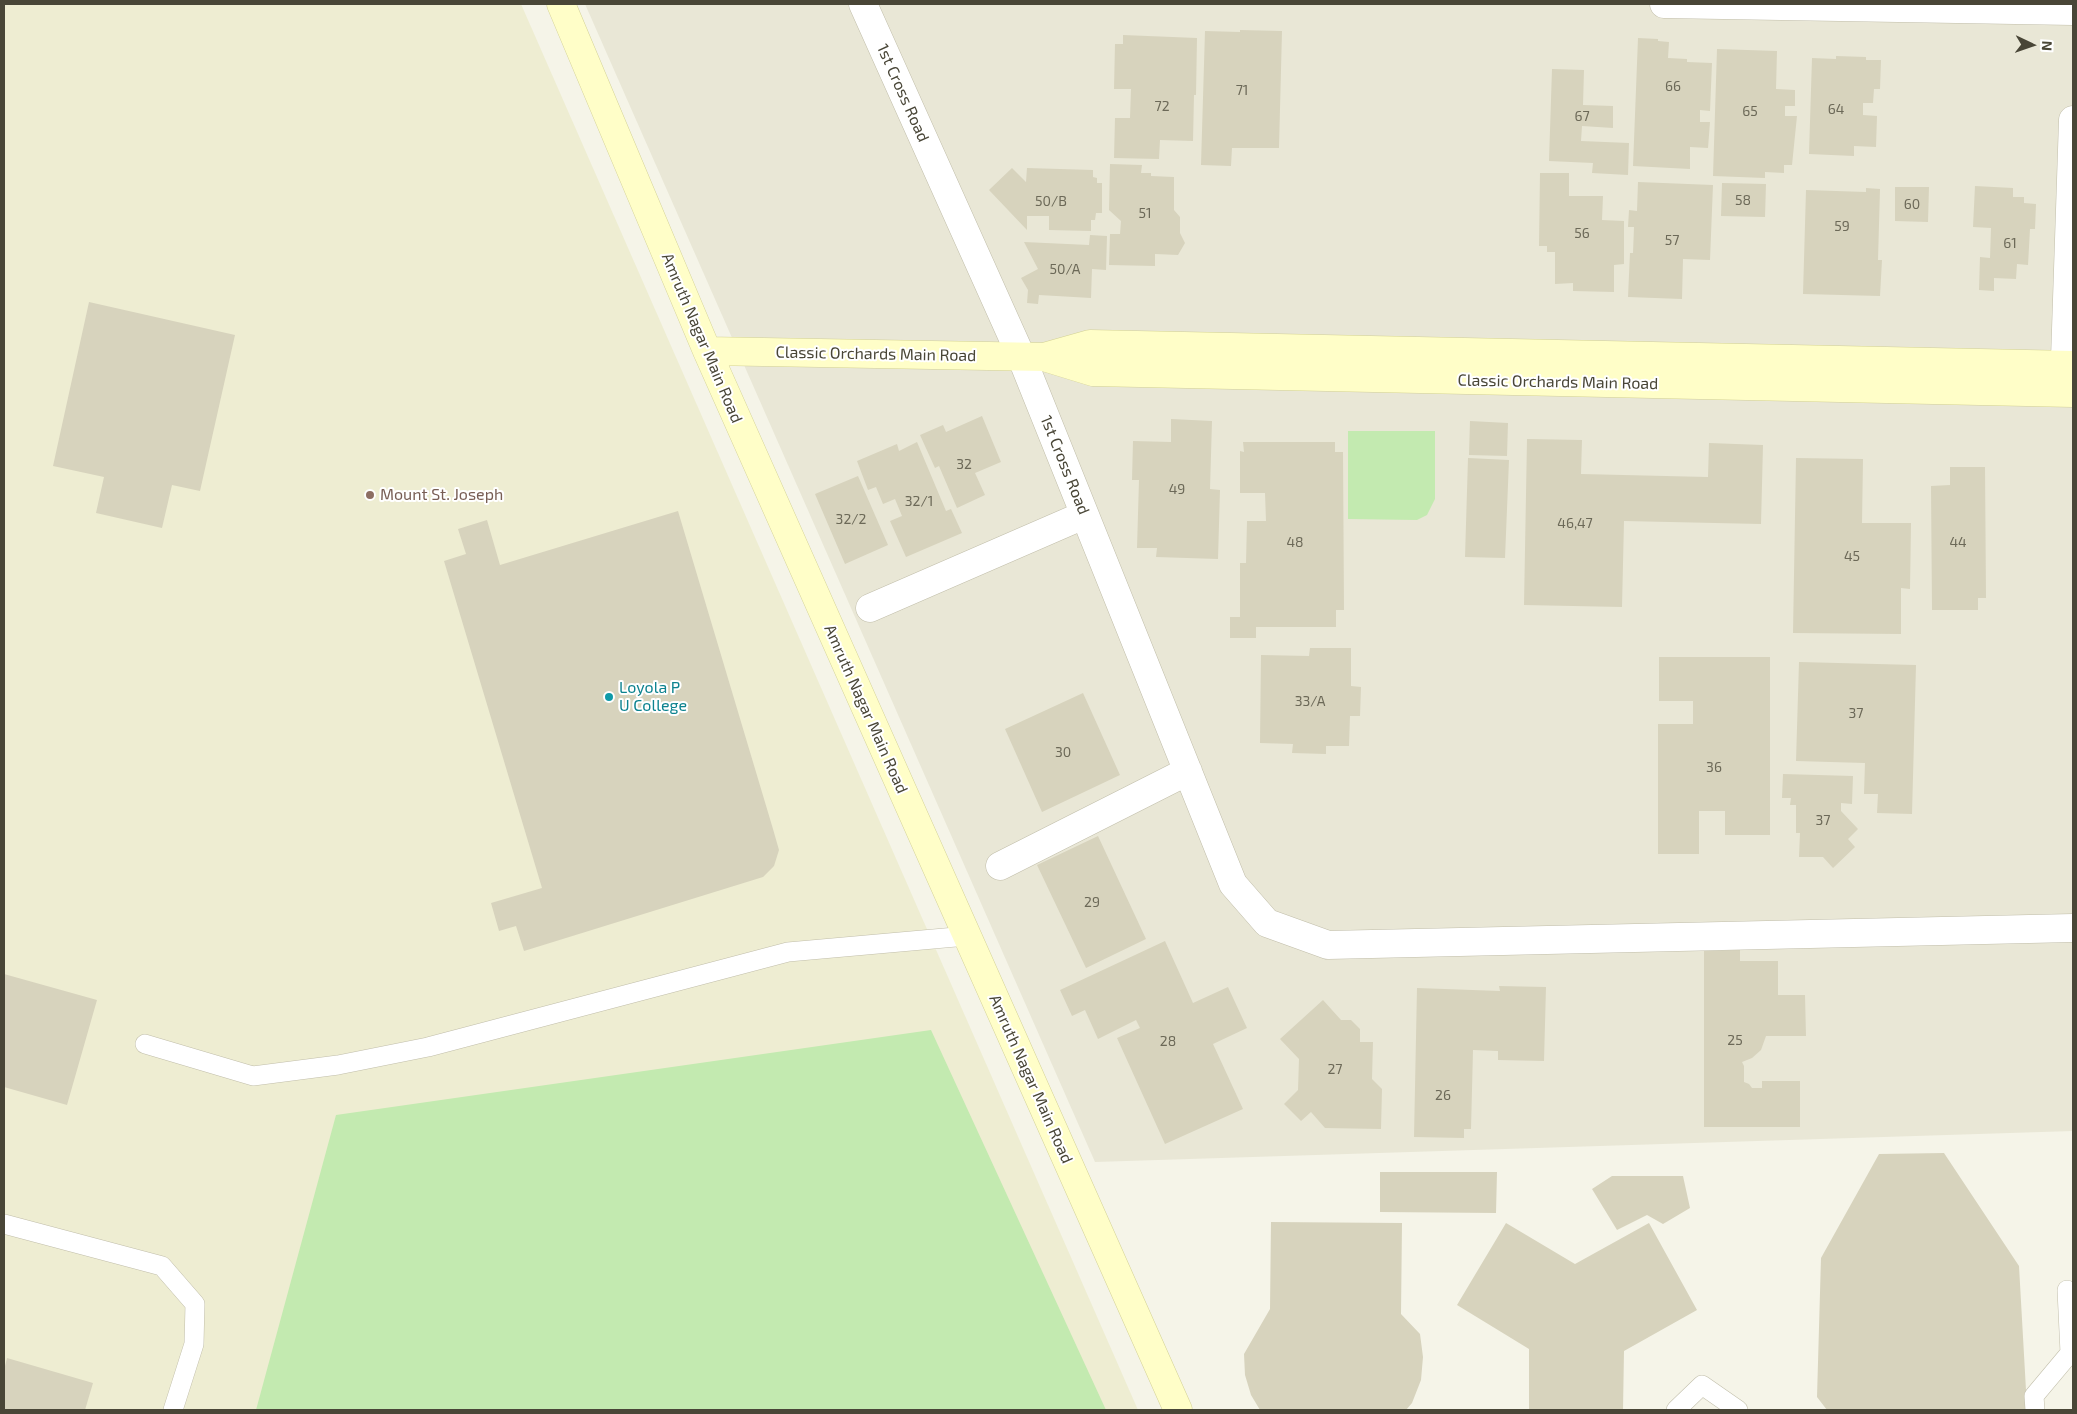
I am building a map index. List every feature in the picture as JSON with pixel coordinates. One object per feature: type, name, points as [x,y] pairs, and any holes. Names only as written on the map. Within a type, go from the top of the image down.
[{"type":"street","name":"Amruth Nagar Main Road","points":[[561,4],[707,351],[1178,1410]]},
{"type":"street","name":"1st Cross Road","points":[[863,4],[1033,356],[1084,515],[1233,884],[1266,923],[1328,945],[2073,928]]},
{"type":"street","points":[[1664,4],[1796,5],[2073,12]]},
{"type":"street","points":[[2068,393],[2073,120]]},
{"type":"street","name":"Classic Orchards Main Road","points":[[707,351],[1033,356],[1090,344],[2069,365]]},
{"type":"street","name":"Classic Orchards Main Road","points":[[1033,356],[1093,372],[2068,393]]},
{"type":"street","points":[[870,608],[1084,515]]},
{"type":"street","points":[[1000,866],[1188,771]]},
{"type":"lane","points":[[145,1044],[253,1076],[338,1065],[428,1047],[788,952],[967,936]]},
{"type":"lane","points":[[4,1224],[162,1266],[195,1304],[194,1344],[173,1410]]},
{"type":"lane","points":[[2035,1410],[2034,1396],[2070,1353],[2067,1290]]},
{"type":"lane","points":[[1676,1410],[1702,1385],[1738,1410]]},
{"type":"shaded area","name":"Mount St. Joseph","points":[[4,4],[521,4],[1138,1410],[4,1410]]},
{"type":"shaded area","points":[[585,4],[2073,4],[2073,1131],[1095,1162]]},
{"type":"green space","points":[[1348,431],[1435,431],[1435,499],[1427,515],[1417,520],[1348,519]]},
{"type":"green space","points":[[931,1030],[1106,1410],[256,1410],[336,1115]]},
{"type":"building","points":[[1240,30],[1282,31],[1279,148],[1232,148],[1231,166],[1201,165],[1205,31],[1240,32]]},
{"type":"building","points":[[1123,35],[1197,38],[1193,141],[1160,140],[1159,159],[1114,158],[1115,118],[1130,118],[1131,89],[1114,89],[1115,44],[1123,44]]},
{"type":"building","points":[[1638,38],[1658,39],[1658,41],[1669,42],[1668,58],[1687,59],[1687,62],[1712,63],[1710,111],[1700,110],[1700,122],[1710,122],[1708,148],[1690,147],[1690,169],[1633,166]]},
{"type":"building","points":[[1717,49],[1777,51],[1776,89],[1795,90],[1795,106],[1785,106],[1785,116],[1797,116],[1792,165],[1784,165],[1784,173],[1765,172],[1765,178],[1713,176]]},
{"type":"building","points":[[1836,56],[1866,57],[1866,60],[1881,60],[1880,89],[1874,89],[1873,103],[1863,103],[1863,115],[1877,116],[1876,147],[1854,146],[1854,156],[1809,154],[1812,58],[1836,59]]},
{"type":"building","points":[[1552,69],[1584,70],[1583,105],[1613,106],[1613,128],[1582,126],[1581,141],[1629,143],[1628,175],[1592,173],[1593,163],[1549,161]]},
{"type":"building","points":[[1110,164],[1142,165],[1141,173],[1151,173],[1151,176],[1174,177],[1174,210],[1180,217],[1180,233],[1185,243],[1178,255],[1155,254],[1155,266],[1109,265],[1110,234],[1120,234],[1121,221],[1109,210]]},
{"type":"building","points":[[1012,168],[1026,182],[1027,168],[1093,170],[1093,177],[1097,178],[1097,183],[1102,183],[1102,213],[1096,213],[1095,220],[1091,220],[1091,231],[1049,230],[1049,216],[1027,216],[1027,230],[989,190]]},
{"type":"building","points":[[1540,173],[1569,173],[1569,196],[1603,196],[1602,220],[1624,221],[1624,264],[1614,265],[1614,292],[1573,291],[1573,283],[1555,284],[1555,252],[1547,252],[1547,246],[1539,246]]},
{"type":"building","points":[[1638,182],[1713,185],[1710,260],[1683,259],[1682,299],[1628,297],[1630,253],[1633,253],[1634,227],[1628,227],[1629,210],[1637,211]]},
{"type":"building","points":[[1722,183],[1766,184],[1765,217],[1721,216]]},
{"type":"building","points":[[1975,186],[2013,188],[2013,197],[2024,197],[2024,203],[2036,204],[2035,229],[2030,229],[2028,265],[2017,264],[2016,279],[1994,278],[1994,291],[1979,290],[1980,257],[1990,258],[1991,228],[1973,227]]},
{"type":"building","points":[[1895,187],[1929,187],[1928,222],[1895,221]]},
{"type":"building","points":[[1866,188],[1880,189],[1878,260],[1882,260],[1880,296],[1803,294],[1806,190],[1866,192]]},
{"type":"building","points":[[1090,235],[1107,236],[1106,270],[1092,269],[1091,298],[1039,295],[1038,304],[1027,303],[1028,290],[1021,278],[1038,269],[1024,242],[1089,245]]},
{"type":"building","points":[[89,302],[235,335],[200,491],[172,485],[162,528],[96,513],[104,477],[53,466]]},
{"type":"building","points":[[982,416],[1001,462],[975,473],[985,495],[957,508],[939,466],[935,468],[920,435],[943,425],[946,432]]},
{"type":"building","points":[[1171,419],[1212,421],[1210,489],[1220,490],[1218,559],[1156,557],[1157,548],[1137,548],[1139,480],[1132,480],[1133,441],[1171,442]]},
{"type":"building","points":[[1470,421],[1508,423],[1507,456],[1469,455]]},
{"type":"building","points":[[1527,439],[1582,440],[1581,474],[1708,477],[1709,443],[1763,445],[1761,524],[1624,521],[1622,607],[1524,605]]},
{"type":"building","points":[[917,442],[946,511],[951,509],[962,533],[906,557],[890,521],[902,516],[895,499],[883,504],[876,487],[868,490],[857,461],[897,444],[899,451]]},
{"type":"building","points":[[1243,442],[1335,442],[1335,452],[1343,452],[1344,610],[1336,610],[1336,627],[1256,627],[1256,638],[1230,638],[1230,617],[1240,617],[1240,563],[1246,563],[1247,521],[1266,521],[1265,493],[1240,493],[1240,451],[1244,452]]},
{"type":"building","points":[[1468,458],[1509,460],[1505,558],[1465,557]]},
{"type":"building","points":[[1796,458],[1863,459],[1862,523],[1911,523],[1910,589],[1901,588],[1901,634],[1793,633]]},
{"type":"building","points":[[1950,467],[1985,467],[1986,598],[1978,598],[1978,610],[1932,610],[1931,486],[1950,485]]},
{"type":"building","points":[[858,476],[888,545],[845,564],[815,494]]},
{"type":"building","name":"Loyola P U College","points":[[678,511],[779,850],[774,866],[763,877],[524,951],[516,926],[499,931],[491,903],[542,888],[444,561],[466,554],[458,529],[487,520],[500,565]]},
{"type":"building","points":[[1310,648],[1351,648],[1351,686],[1361,687],[1360,716],[1350,716],[1349,746],[1326,746],[1326,754],[1292,753],[1293,744],[1260,743],[1261,655],[1309,656]]},
{"type":"building","points":[[1659,657],[1770,657],[1770,835],[1725,835],[1725,811],[1699,811],[1699,854],[1658,854],[1658,724],[1693,724],[1693,701],[1659,701]]},
{"type":"building","points":[[1799,662],[1916,665],[1912,814],[1877,813],[1878,794],[1864,794],[1865,763],[1796,761]]},
{"type":"building","points":[[1083,693],[1120,775],[1042,812],[1005,729]]},
{"type":"building","points":[[1783,774],[1853,776],[1852,804],[1841,803],[1841,811],[1858,829],[1848,839],[1855,847],[1833,868],[1823,857],[1799,857],[1800,833],[1796,833],[1796,805],[1790,805],[1791,798],[1782,798]]},
{"type":"building","points":[[1098,836],[1146,939],[1086,968],[1037,865]]},
{"type":"building","points":[[1165,941],[1193,1003],[1228,987],[1247,1028],[1213,1044],[1243,1109],[1165,1144],[1117,1038],[1140,1028],[1136,1020],[1098,1039],[1085,1010],[1072,1016],[1060,990]]},
{"type":"building","points":[[1740,950],[1740,961],[1778,961],[1778,995],[1805,995],[1806,1036],[1766,1036],[1761,1050],[1752,1058],[1742,1062],[1744,1066],[1744,1082],[1752,1088],[1762,1088],[1762,1081],[1800,1081],[1800,1127],[1704,1127],[1704,951]]},
{"type":"building","points":[[4,974],[97,1000],[67,1105],[4,1087]]},
{"type":"building","points":[[1499,986],[1546,987],[1544,1061],[1498,1060],[1498,1051],[1473,1050],[1471,1129],[1464,1129],[1464,1138],[1414,1137],[1417,988],[1500,991]]},
{"type":"building","points":[[1323,1000],[1341,1020],[1351,1020],[1360,1029],[1360,1042],[1373,1042],[1372,1079],[1382,1089],[1381,1129],[1325,1128],[1311,1112],[1301,1121],[1284,1104],[1298,1090],[1299,1059],[1280,1039]]},
{"type":"building","points":[[1944,1153],[2019,1266],[2027,1408],[2026,1410],[1827,1410],[1817,1397],[1821,1258],[1879,1154]]},
{"type":"building","points":[[1380,1172],[1497,1172],[1496,1213],[1380,1212]]},
{"type":"building","points":[[1612,1176],[1683,1176],[1690,1208],[1663,1224],[1647,1215],[1617,1230],[1592,1189]]},
{"type":"building","points":[[1271,1222],[1402,1223],[1401,1314],[1420,1334],[1423,1357],[1421,1380],[1412,1403],[1406,1410],[1260,1410],[1251,1395],[1245,1375],[1244,1354],[1270,1309]]},
{"type":"building","points":[[1506,1223],[1575,1264],[1649,1223],[1697,1310],[1624,1351],[1623,1410],[1529,1410],[1529,1349],[1457,1305]]},
{"type":"building","points":[[7,1358],[93,1383],[85,1410],[4,1410],[4,1370]]},
{"type":"place","name":"Mount St. Joseph","points":[[370,495]]},
{"type":"place","name":"Loyola P U College","points":[[609,697]]}]
